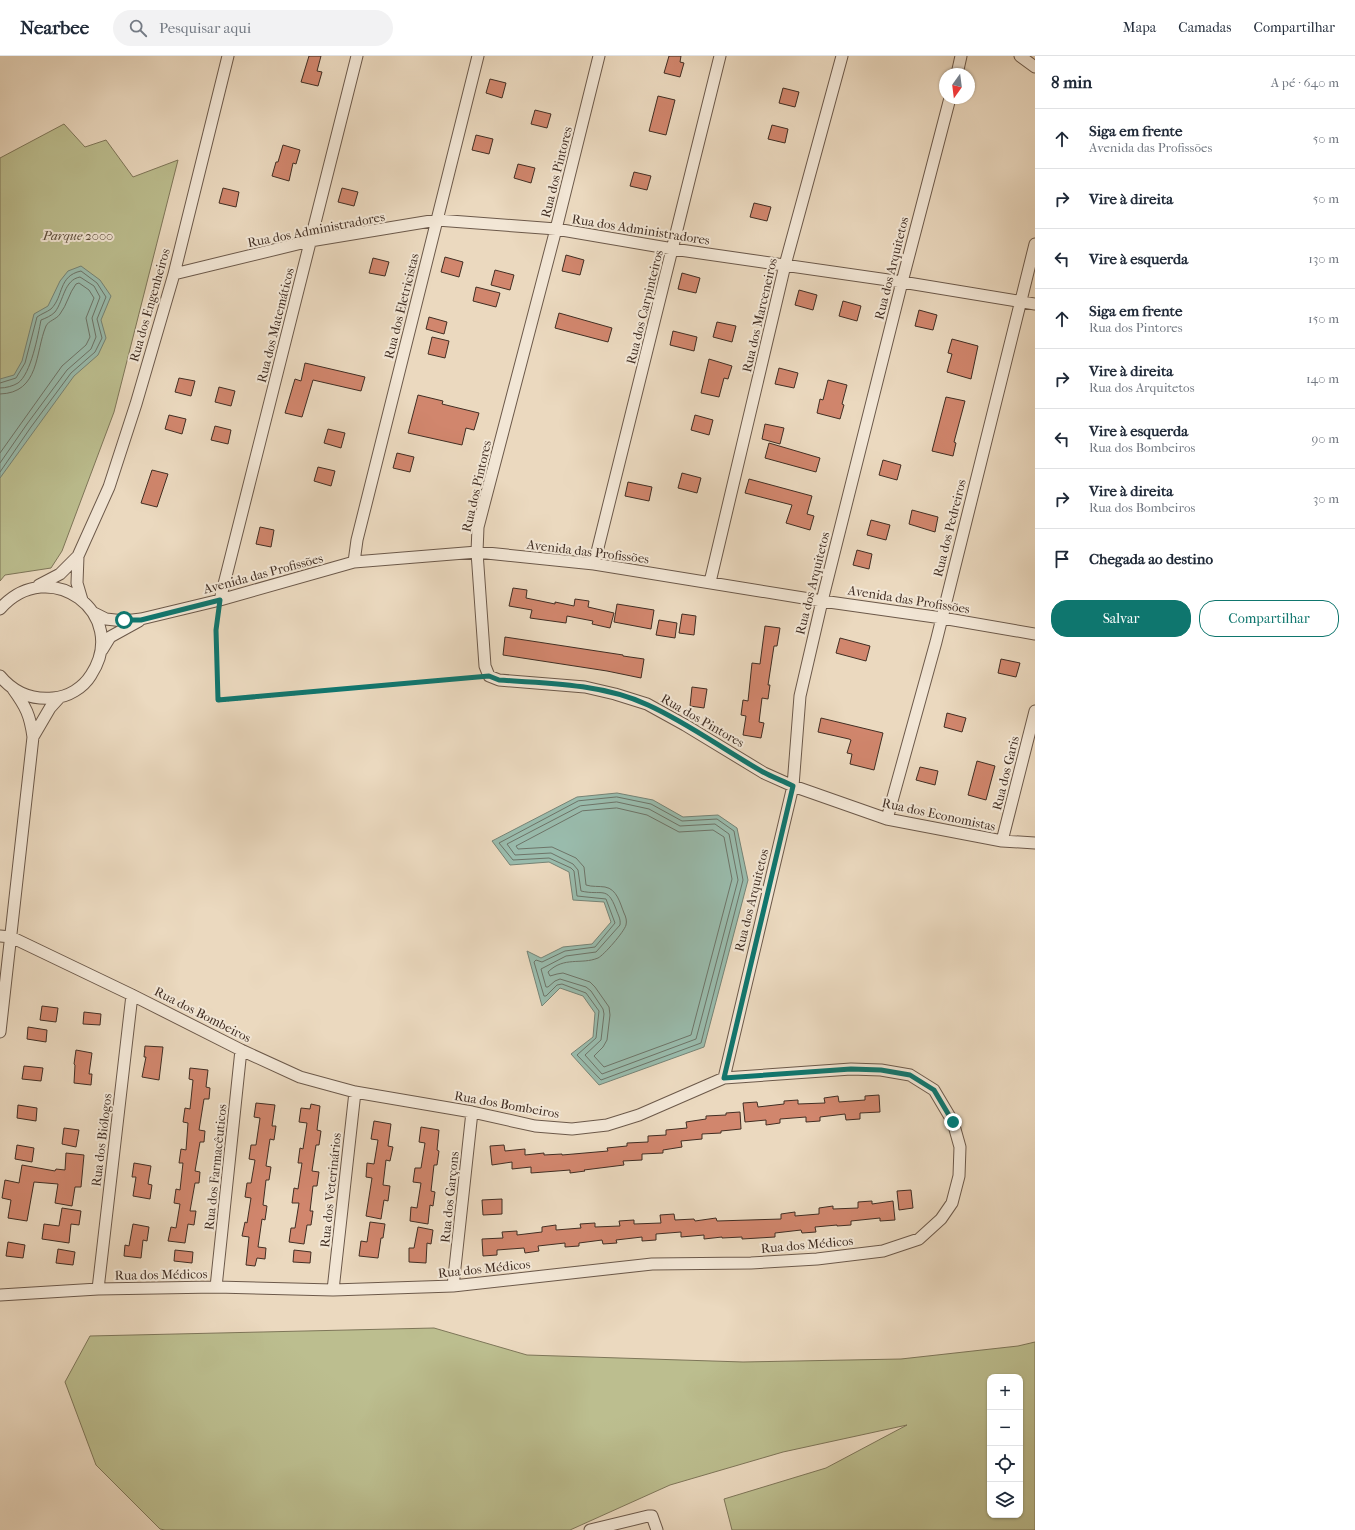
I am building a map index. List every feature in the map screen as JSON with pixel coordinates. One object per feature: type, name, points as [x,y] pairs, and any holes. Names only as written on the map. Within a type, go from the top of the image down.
[{"type":"street","name":"Rua dos Engenheiros","points":[[82,600],[76,583],[78,556],[109,487],[136,404],[174,274],[228,56]]},
{"type":"street","name":"Rua dos Matemáticos","points":[[220,600],[357,56]]},
{"type":"street","name":"Rua dos Eletricistas","points":[[354,562],[357,540],[478,56]]},
{"type":"street","name":"Rua dos Pintores","points":[[598,56],[556,229],[478,527],[477,552],[485,666],[489,676],[499,680],[585,688],[615,694],[647,704],[685,725],[764,773],[793,786]]},
{"type":"street","name":"Rua dos Carpinteiros","points":[[594,564],[720,56]]},
{"type":"street","name":"Rua dos Marceneiros","points":[[710,582],[785,265],[842,56]]},
{"type":"street","points":[[959,68],[962,56]]},
{"type":"street","points":[[1020,56],[1035,67]]},
{"type":"street","name":"Rua dos Arquitetos","points":[[724,1078],[793,786],[800,696],[822,601],[948,104]]},
{"type":"street","name":"Rua dos Administradores","points":[[174,274],[310,241],[437,220],[556,229],[673,249],[902,282],[1035,304]]},
{"type":"street","name":"Rua dos Pedreiros","points":[[887,819],[942,618],[1035,244]]},
{"type":"street","name":"Avenida das Profissões","points":[[141,620],[220,600],[354,562],[477,552],[594,564],[822,601],[942,618],[1035,634]]},
{"type":"street","name":"Rua dos Engenheiros","points":[[36,587],[60,574],[78,556]]},
{"type":"street","points":[[0,609],[8,600],[21,591],[36,587],[55,587],[72,593],[82,600],[94,613],[102,637],[102,650]]},
{"type":"street","points":[[94,613],[106,619],[141,620]]},
{"type":"street","points":[[13,689],[27,696],[43,699],[59,698],[74,691],[88,680],[97,666],[102,650],[110,638],[141,620]]},
{"type":"street","points":[[0,676],[13,689],[26,710],[31,720],[33,737],[5,937],[0,1032]]},
{"type":"street","points":[[33,737],[50,708],[59,698]]},
{"type":"street","name":"Rua dos Garis","points":[[1002,841],[1035,711]]},
{"type":"street","name":"Rua dos Economistas","points":[[793,786],[887,819],[1002,841],[1035,843]]},
{"type":"street","name":"Rua dos Bombeiros","points":[[5,937],[132,995],[241,1050],[300,1077],[354,1092],[472,1112],[535,1126],[572,1129],[607,1125],[639,1115],[724,1078],[851,1069],[881,1070],[910,1075],[934,1090],[953,1122],[960,1147],[959,1176],[952,1203]]},
{"type":"street","name":"Rua dos Biólogos","points":[[98,1289],[132,995]]},
{"type":"street","name":"Rua dos Farmacêuticos","points":[[216,1287],[241,1050]]},
{"type":"street","name":"Rua dos Veterinários","points":[[333,1290],[354,1092]]},
{"type":"street","name":"Rua dos Garçons","points":[[453,1286],[472,1112]]},
{"type":"street","name":"Rua dos Médicos","points":[[0,1295],[98,1289],[216,1287],[333,1290],[453,1286],[652,1264],[751,1263],[817,1259],[883,1250],[919,1239],[941,1219],[952,1203]]},
{"type":"street","points":[[590,1530],[652,1516],[657,1530]]},
{"type":"path","points":[[220,600],[216,630],[218,700],[489,676]]},
{"type":"green space","name":"Parque 2000","points":[[64,124],[85,147],[106,140],[133,177],[178,160],[114,412],[62,551],[51,568],[5,575],[0,581],[0,158]]},
{"type":"green space","points":[[434,1328],[527,1355],[743,1362],[901,1359],[1018,1346],[1035,1342],[1035,1530],[732,1530],[724,1499],[826,1468],[907,1425],[783,1452],[670,1485],[570,1530],[165,1530],[160,1529],[96,1465],[65,1382],[90,1336]]},
{"type":"water","points":[[81,266],[100,280],[111,296],[101,320],[106,338],[98,355],[74,376],[0,478],[0,379],[14,375],[22,361],[34,314],[48,306],[60,281],[68,271]]},
{"type":"water","points":[[617,793],[653,800],[683,817],[718,815],[737,828],[748,880],[704,1047],[599,1085],[571,1054],[593,1037],[595,1013],[583,996],[560,988],[542,1006],[527,951],[541,958],[563,947],[592,944],[611,922],[604,902],[573,900],[569,872],[549,862],[510,865],[492,841],[577,797]]},
{"type":"building","points":[[309,56],[321,56],[317,71],[322,72],[318,86],[301,82]]},
{"type":"building","points":[[669,56],[681,56],[680,62],[684,63],[680,77],[664,73]]},
{"type":"building","points":[[490,79],[506,83],[502,98],[486,93]]},
{"type":"building","points":[[783,88],[799,92],[795,107],[779,103]]},
{"type":"building","points":[[658,96],[675,100],[666,135],[649,131]]},
{"type":"building","points":[[535,110],[551,114],[547,128],[531,124]]},
{"type":"building","points":[[772,125],[788,129],[785,143],[768,139]]},
{"type":"building","points":[[476,135],[493,139],[489,154],[472,150]]},
{"type":"building","points":[[283,145],[300,150],[296,164],[293,163],[289,181],[272,176]]},
{"type":"building","points":[[518,164],[535,168],[531,183],[514,178]]},
{"type":"building","points":[[634,172],[651,176],[647,190],[630,186]]},
{"type":"building","points":[[223,188],[239,192],[236,207],[219,203]]},
{"type":"building","points":[[342,188],[358,192],[354,206],[338,202]]},
{"type":"building","points":[[754,203],[771,207],[767,221],[750,217]]},
{"type":"building","points":[[566,255],[584,260],[580,275],[562,271]]},
{"type":"building","points":[[445,257],[463,262],[459,277],[441,272]]},
{"type":"building","points":[[373,258],[389,262],[385,276],[369,273]]},
{"type":"building","points":[[495,270],[514,275],[510,290],[491,285]]},
{"type":"building","points":[[682,273],[700,278],[696,293],[678,289]]},
{"type":"building","points":[[476,287],[500,293],[496,307],[473,301]]},
{"type":"building","points":[[799,290],[817,295],[813,310],[795,305]]},
{"type":"building","points":[[843,301],[861,306],[857,321],[839,316]]},
{"type":"building","points":[[919,310],[937,315],[933,330],[915,326]]},
{"type":"building","points":[[559,313],[612,328],[608,342],[555,328]]},
{"type":"building","points":[[429,317],[447,322],[444,334],[426,329]]},
{"type":"building","points":[[717,322],[736,326],[732,342],[713,337]]},
{"type":"building","points":[[673,331],[697,337],[694,351],[670,345]]},
{"type":"building","points":[[432,337],[449,341],[445,358],[428,354]]},
{"type":"building","points":[[952,339],[978,346],[971,379],[947,372],[952,354],[948,353]]},
{"type":"building","points":[[709,359],[732,366],[728,379],[724,378],[719,397],[701,393]]},
{"type":"building","points":[[305,363],[365,377],[361,391],[313,380],[302,417],[285,413],[295,379],[301,381]]},
{"type":"building","points":[[779,368],[798,373],[794,388],[775,384]]},
{"type":"building","points":[[179,378],[195,381],[191,396],[175,392]]},
{"type":"building","points":[[828,380],[847,385],[840,419],[817,413],[820,399],[823,400]]},
{"type":"building","points":[[219,387],[235,391],[231,406],[215,402]]},
{"type":"building","points":[[418,395],[443,401],[442,404],[479,413],[474,430],[466,428],[462,445],[408,433]]},
{"type":"building","points":[[946,397],[965,401],[954,442],[956,443],[953,456],[932,451]]},
{"type":"building","points":[[169,415],[186,419],[182,434],[165,429]]},
{"type":"building","points":[[695,415],[713,420],[709,435],[691,430]]},
{"type":"building","points":[[765,424],[784,428],[780,444],[762,439]]},
{"type":"building","points":[[215,426],[231,430],[228,444],[211,440]]},
{"type":"building","points":[[328,429],[345,433],[341,448],[324,443]]},
{"type":"building","points":[[769,443],[820,458],[816,472],[765,458]]},
{"type":"building","points":[[397,453],[414,457],[410,472],[393,468]]},
{"type":"building","points":[[883,460],[901,465],[897,480],[879,475]]},
{"type":"building","points":[[318,467],[335,471],[331,486],[314,481]]},
{"type":"building","points":[[152,470],[168,474],[157,507],[141,503]]},
{"type":"building","points":[[682,473],[701,478],[697,493],[678,488]]},
{"type":"building","points":[[749,479],[812,496],[807,514],[814,516],[810,530],[786,523],[792,505],[745,493]]},
{"type":"building","points":[[628,482],[652,487],[649,501],[625,496]]},
{"type":"building","points":[[912,510],[938,517],[935,532],[909,524]]},
{"type":"building","points":[[871,520],[890,525],[886,540],[867,535]]},
{"type":"building","points":[[260,527],[274,530],[271,547],[256,544]]},
{"type":"building","points":[[857,550],[872,554],[869,569],[853,565]]},
{"type":"building","points":[[513,588],[527,590],[526,598],[555,604],[555,602],[574,606],[575,599],[589,601],[588,607],[614,613],[610,628],[592,624],[593,621],[567,616],[566,623],[530,618],[532,610],[509,606]]},
{"type":"building","points":[[617,604],[654,610],[651,629],[614,622]]},
{"type":"building","points":[[682,614],[696,616],[694,635],[679,633]]},
{"type":"building","points":[[659,620],[677,623],[675,638],[656,635]]},
{"type":"building","points":[[765,626],[780,628],[777,646],[774,646],[768,685],[770,685],[768,699],[762,698],[759,722],[764,723],[761,738],[743,735],[746,716],[741,715],[743,700],[748,701],[752,663],[760,664]]},
{"type":"building","points":[[505,637],[644,659],[641,678],[607,671],[503,655]]},
{"type":"building","points":[[840,638],[870,646],[866,661],[836,653]]},
{"type":"building","points":[[1001,659],[1020,663],[1016,677],[998,673]]},
{"type":"building","points":[[692,687],[707,689],[704,708],[690,706]]},
{"type":"building","points":[[947,713],[966,718],[962,732],[944,727]]},
{"type":"building","points":[[821,718],[883,733],[874,770],[850,764],[852,754],[847,753],[851,740],[818,732]]},
{"type":"building","points":[[977,761],[995,766],[986,800],[968,795]]},
{"type":"building","points":[[920,767],[938,771],[935,785],[916,780]]},
{"type":"building","points":[[42,1006],[58,1008],[56,1022],[40,1020]]},
{"type":"building","points":[[84,1012],[101,1014],[100,1025],[83,1024]]},
{"type":"building","points":[[28,1027],[47,1030],[46,1042],[27,1039]]},
{"type":"building","points":[[145,1046],[163,1047],[159,1080],[142,1077],[146,1057],[144,1057]]},
{"type":"building","points":[[76,1050],[92,1053],[89,1074],[92,1074],[91,1085],[74,1083]]},
{"type":"building","points":[[24,1066],[43,1068],[41,1081],[22,1079]]},
{"type":"building","points":[[190,1068],[208,1070],[206,1087],[210,1088],[209,1099],[204,1099],[199,1130],[205,1131],[204,1142],[200,1142],[195,1171],[200,1172],[199,1183],[195,1183],[190,1211],[196,1211],[194,1225],[188,1224],[185,1243],[168,1241],[171,1227],[176,1228],[180,1204],[174,1203],[176,1189],[180,1190],[183,1163],[179,1163],[181,1149],[186,1150],[188,1123],[183,1122],[185,1108],[190,1109],[193,1080],[189,1079]]},
{"type":"building","points":[[879,1095],[880,1112],[860,1113],[860,1119],[846,1120],[845,1114],[820,1117],[820,1121],[806,1122],[806,1117],[780,1119],[780,1123],[766,1125],[766,1120],[745,1122],[743,1103],[757,1102],[758,1107],[784,1104],[784,1101],[798,1100],[798,1104],[825,1103],[824,1098],[838,1096],[839,1102],[865,1100],[865,1096]]},
{"type":"building","points":[[256,1103],[275,1105],[272,1126],[276,1126],[274,1140],[270,1139],[266,1166],[271,1167],[269,1180],[266,1180],[263,1205],[267,1206],[265,1220],[262,1219],[258,1247],[266,1248],[265,1259],[257,1258],[255,1266],[246,1265],[249,1237],[242,1236],[245,1222],[247,1223],[251,1198],[245,1197],[247,1183],[251,1183],[255,1160],[249,1159],[251,1145],[256,1145],[260,1118],[254,1117]]},
{"type":"building","points":[[311,1104],[320,1106],[317,1130],[321,1131],[319,1145],[316,1145],[312,1171],[319,1172],[317,1186],[313,1186],[310,1211],[313,1211],[311,1225],[307,1225],[304,1244],[289,1242],[291,1228],[295,1228],[299,1203],[292,1203],[294,1188],[298,1189],[302,1163],[298,1163],[300,1148],[303,1149],[307,1123],[299,1122],[301,1108],[310,1109]]},
{"type":"building","points":[[18,1105],[37,1108],[36,1121],[17,1118]]},
{"type":"building","points":[[740,1112],[741,1129],[721,1131],[721,1133],[702,1134],[702,1139],[681,1141],[682,1147],[663,1150],[663,1153],[642,1154],[642,1160],[623,1161],[624,1165],[570,1173],[570,1170],[531,1173],[531,1167],[512,1169],[512,1162],[492,1165],[490,1146],[504,1145],[505,1151],[525,1149],[525,1155],[544,1153],[544,1155],[562,1155],[608,1151],[607,1148],[627,1146],[627,1143],[648,1142],[648,1136],[666,1135],[666,1130],[687,1128],[686,1122],[706,1119],[706,1116],[726,1115],[726,1113]]},
{"type":"building","points":[[374,1121],[391,1124],[388,1146],[393,1147],[390,1161],[386,1160],[383,1185],[390,1186],[388,1201],[384,1200],[381,1219],[366,1216],[372,1178],[366,1177],[367,1163],[374,1164],[378,1140],[371,1139]]},
{"type":"building","points":[[421,1127],[439,1130],[437,1150],[439,1151],[437,1165],[434,1165],[431,1191],[435,1192],[433,1206],[430,1205],[428,1224],[410,1221],[411,1207],[417,1208],[421,1183],[413,1182],[415,1168],[421,1168],[425,1143],[419,1142]]},
{"type":"building","points":[[64,1128],[79,1130],[76,1147],[62,1144]]},
{"type":"building","points":[[17,1145],[34,1148],[32,1162],[15,1159]]},
{"type":"building","points":[[66,1153],[84,1155],[81,1187],[75,1187],[72,1206],[55,1203],[58,1184],[34,1182],[27,1221],[8,1218],[11,1200],[2,1198],[5,1180],[19,1183],[22,1165],[55,1171],[56,1169],[65,1170]]},
{"type":"building","points":[[134,1163],[151,1166],[148,1184],[152,1185],[150,1199],[133,1196],[136,1177],[132,1177]]},
{"type":"building","points":[[911,1190],[913,1208],[899,1210],[897,1191]]},
{"type":"building","points":[[502,1199],[502,1214],[483,1215],[482,1200]]},
{"type":"building","points":[[872,1201],[872,1204],[893,1201],[895,1220],[880,1221],[880,1218],[851,1221],[851,1225],[815,1227],[816,1232],[802,1233],[801,1230],[775,1233],[775,1237],[742,1239],[742,1237],[722,1237],[704,1239],[704,1235],[681,1237],[681,1232],[656,1234],[656,1240],[642,1241],[642,1237],[616,1240],[617,1243],[603,1244],[602,1240],[579,1243],[579,1246],[565,1247],[565,1243],[538,1246],[539,1251],[525,1253],[524,1248],[497,1250],[497,1255],[483,1256],[482,1239],[503,1238],[502,1232],[517,1231],[517,1235],[542,1232],[542,1227],[556,1225],[556,1230],[581,1228],[580,1224],[595,1223],[595,1227],[620,1226],[619,1221],[634,1220],[634,1224],[661,1223],[660,1215],[674,1214],[675,1220],[694,1219],[695,1221],[716,1218],[717,1221],[781,1219],[781,1214],[795,1212],[795,1216],[819,1214],[819,1208],[833,1206],[833,1209],[858,1208],[858,1202]]},
{"type":"building","points":[[62,1208],[81,1211],[79,1225],[71,1224],[69,1243],[42,1239],[44,1224],[59,1226]]},
{"type":"building","points":[[370,1222],[385,1224],[378,1258],[359,1256],[361,1241],[367,1242]]},
{"type":"building","points":[[133,1224],[149,1227],[147,1241],[143,1240],[141,1258],[124,1256],[125,1245],[129,1246]]},
{"type":"building","points":[[418,1227],[433,1230],[431,1244],[427,1243],[426,1263],[409,1262],[409,1248],[414,1248]]},
{"type":"building","points":[[8,1242],[25,1245],[23,1258],[6,1256]]},
{"type":"building","points":[[58,1249],[75,1252],[73,1265],[56,1263]]},
{"type":"building","points":[[175,1250],[193,1252],[192,1263],[174,1261]]},
{"type":"building","points":[[294,1250],[311,1252],[310,1263],[293,1262]]},
{"type":"route","points":[[124,620],[141,620],[220,600],[216,630],[218,700],[489,676],[499,680],[555,684],[585,688],[615,694],[647,704],[685,725],[764,773],[793,786],[728,1055],[724,1078],[851,1069],[881,1070],[910,1075],[934,1090],[953,1122]]}]
